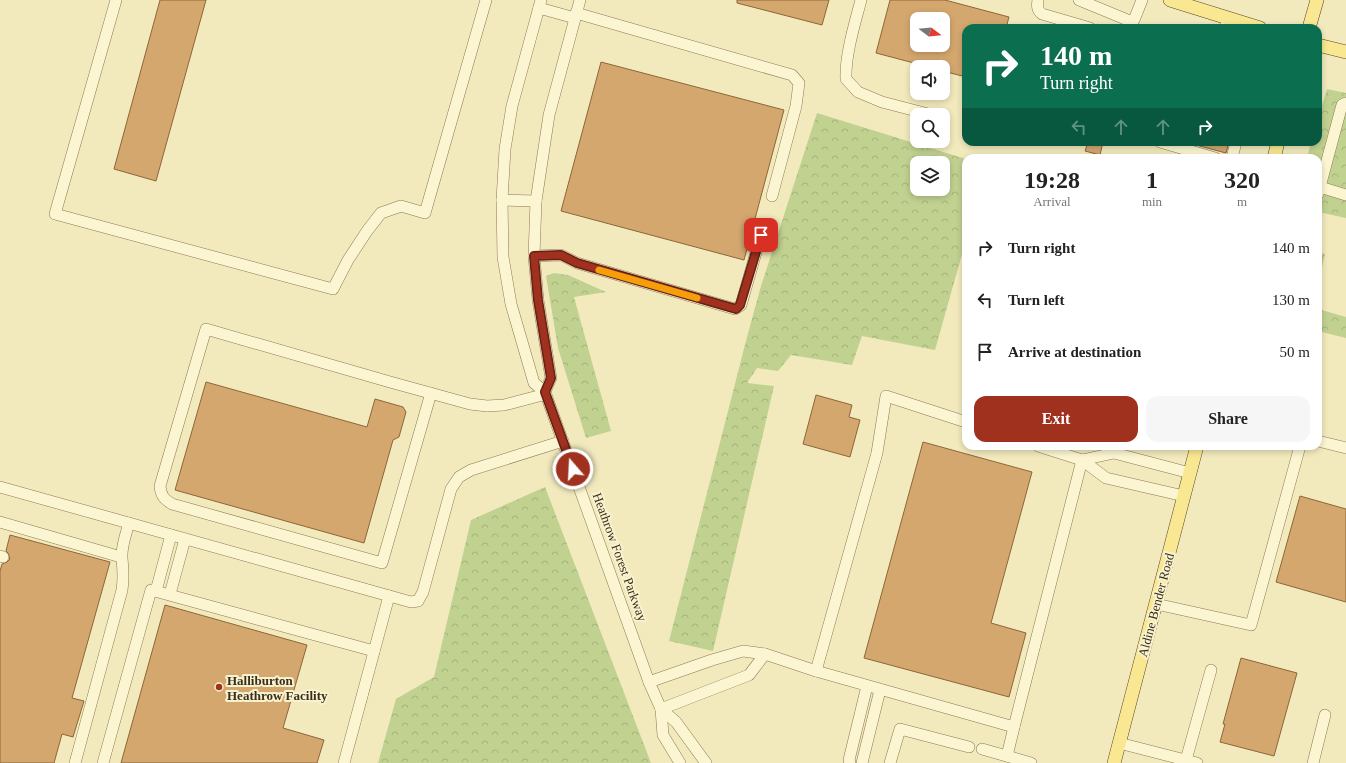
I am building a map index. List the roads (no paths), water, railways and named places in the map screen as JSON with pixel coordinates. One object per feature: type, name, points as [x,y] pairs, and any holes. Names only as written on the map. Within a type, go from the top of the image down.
[{"type":"main road","points":[[1170,0],[1227,23]]},
{"type":"main road","points":[[1310,24],[1317,0]]},
{"type":"main road","points":[[1322,46],[1346,52]]},
{"type":"main road","name":"Aldine Bender Road","points":[[1114,763],[1197,450]]},
{"type":"street","points":[[116,0],[55,214],[333,289],[348,260],[381,213],[401,206],[425,213],[486,0]]},
{"type":"street","points":[[431,393],[382,562],[172,504],[165,500],[161,494],[160,486],[206,329],[470,404],[487,406],[512,404],[546,393],[551,378],[538,300],[534,256],[536,201],[549,114],[580,0]]},
{"type":"street","points":[[861,0],[845,70],[846,79],[858,92],[882,102],[910,109]]},
{"type":"street","points":[[1038,0],[1038,11],[1042,14],[1076,24]]},
{"type":"street","points":[[1079,0],[1130,21],[1132,24],[1142,0]]},
{"type":"street","points":[[540,4],[576,16],[792,75],[799,84],[796,106],[772,196]]},
{"type":"street","name":"Heathrow Forest Parkway","points":[[540,4],[512,106],[505,149],[502,200],[503,257],[511,304],[534,383],[546,393],[649,682],[661,709],[663,735],[680,763]]},
{"type":"street","points":[[1322,182],[1342,122],[1342,106],[1346,103]]},
{"type":"street","points":[[1194,147],[1207,154]]},
{"type":"street","points":[[1322,191],[1346,195]]},
{"type":"street","points":[[502,200],[536,201]]},
{"type":"street","points":[[534,256],[561,255],[577,263],[736,309],[740,305],[761,235]]},
{"type":"street","points":[[816,671],[877,453],[886,396],[962,421]]},
{"type":"street","points":[[0,487],[411,602],[418,600],[423,592],[452,489],[459,477],[471,470],[563,441]]},
{"type":"street","points":[[1322,442],[1346,448]]},
{"type":"street","points":[[1051,450],[1082,460],[1106,478],[1184,496]]},
{"type":"street","points":[[1156,604],[1251,625],[1299,450]]},
{"type":"street","points":[[1082,460],[1114,453],[1190,473]]},
{"type":"street","points":[[1007,756],[1082,460]]},
{"type":"street","points":[[0,522],[121,557]]},
{"type":"street","points":[[75,763],[122,590],[124,568],[121,557],[129,523]]},
{"type":"street","points":[[156,591],[171,535]]},
{"type":"street","points":[[170,594],[185,539]]},
{"type":"street","points":[[104,763],[151,590],[374,651]]},
{"type":"street","points":[[344,763],[389,596]]},
{"type":"street","points":[[649,682],[743,650],[765,654],[880,690],[1014,727]]},
{"type":"street","points":[[661,709],[749,675],[765,654]]},
{"type":"street","points":[[1119,743],[1191,762],[1211,670]]},
{"type":"street","points":[[850,763],[849,760],[867,686]]},
{"type":"street","points":[[862,763],[880,690]]},
{"type":"street","name":"Heathrow Forest Parkway","points":[[661,709],[676,722],[706,763]]},
{"type":"street","points":[[1313,763],[1325,715]]},
{"type":"street","points":[[894,762],[900,729],[969,747]]},
{"type":"street","points":[[982,749],[1031,763]]},
{"type":"place","name":"Halliburton Heathrow Facility","points":[[219,687]]}]
